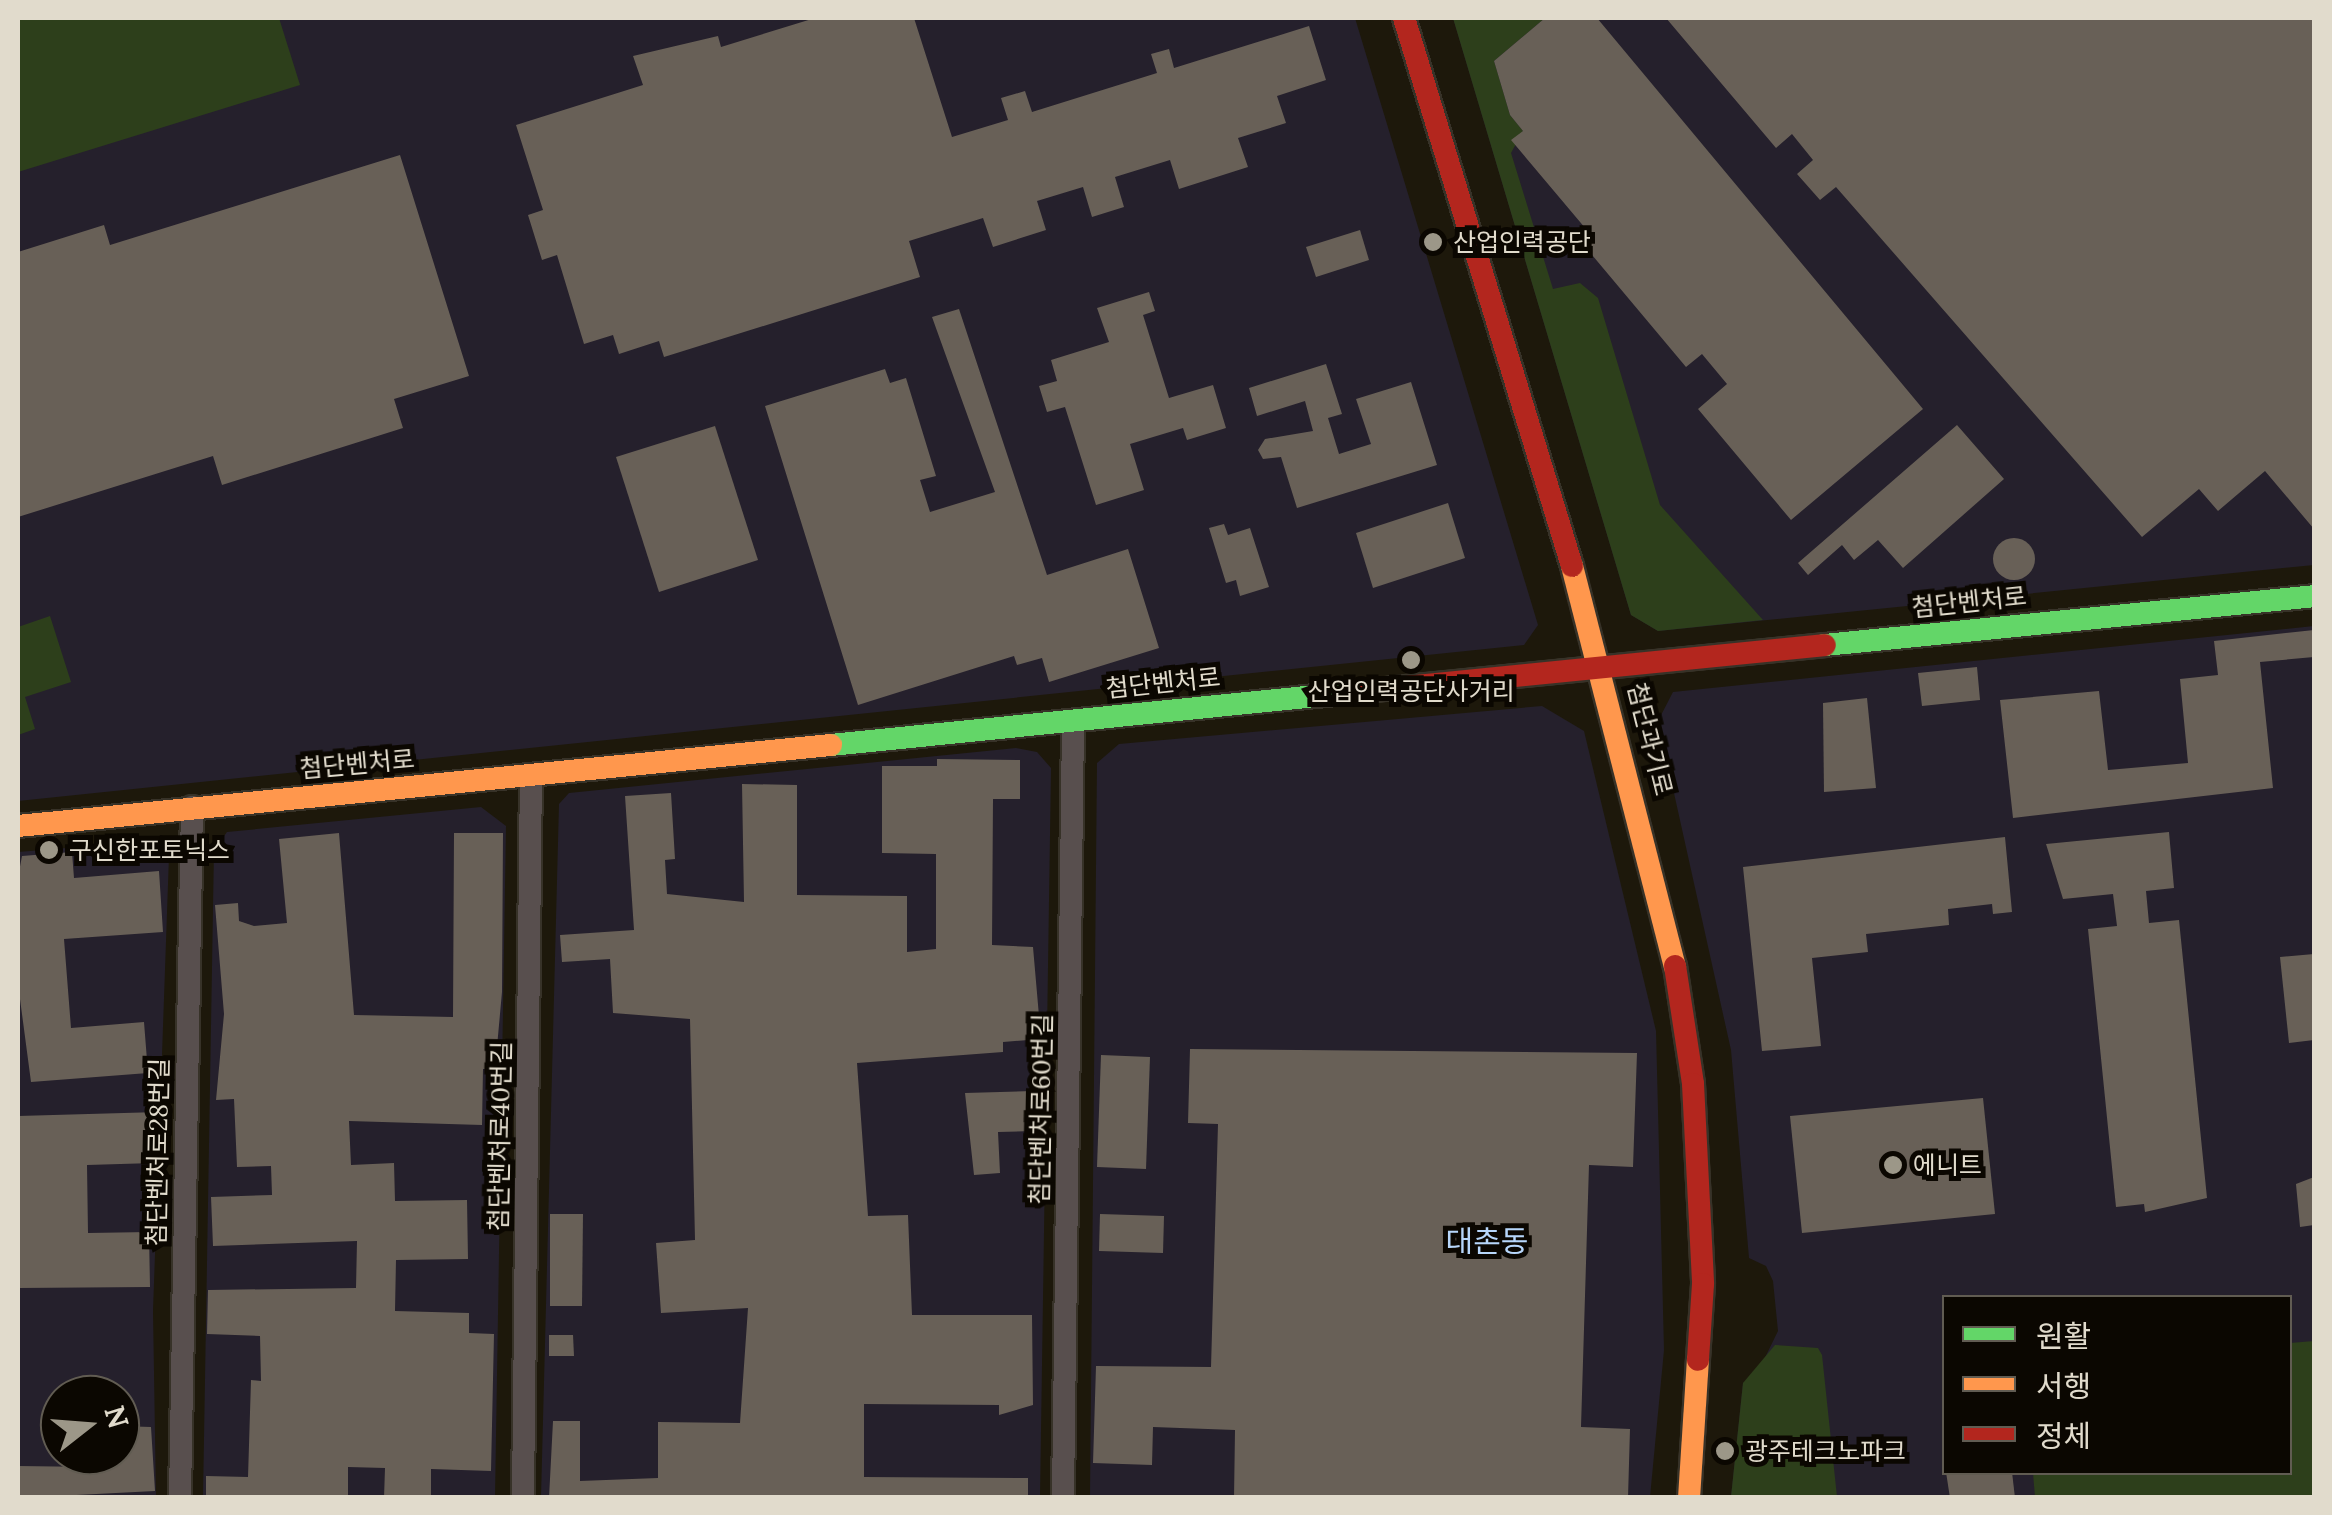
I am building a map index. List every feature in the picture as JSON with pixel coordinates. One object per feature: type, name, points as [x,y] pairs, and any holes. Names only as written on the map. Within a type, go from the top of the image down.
[{"type":"street","name":"첨단과기로","points":[[1404,18],[1602,665],[1667,918],[1693,1084],[1703,1288],[1689,1498]]},
{"type":"street","name":"첨단벤처로","points":[[18,826],[2314,596]]},
{"type":"street","name":"첨단벤처로60번길","points":[[1063,1498],[1074,720]]},
{"type":"street","name":"첨단벤처로40번길","points":[[523,1498],[531,775]]},
{"type":"street","name":"첨단벤처로28번길","points":[[180,1498],[192,807]]},
{"type":"shaded area","points":[[18,18],[1355,18],[1538,625],[1524,645],[18,801]]},
{"type":"shaded area","points":[[1453,18],[2314,18],[2314,565],[1658,631],[1631,615]]},
{"type":"shaded area","points":[[2314,626],[2314,1497],[1731,1497],[1743,1383],[1756,1376],[1778,1331],[1773,1281],[1766,1266],[1749,1258],[1731,1050],[1658,721],[1673,692]]},
{"type":"shaded area","points":[[1542,706],[1584,731],[1656,1031],[1664,1350],[1650,1497],[1090,1498],[1097,763],[1119,744]]},
{"type":"shaded area","points":[[1016,748],[1037,752],[1051,768],[1040,1497],[541,1498],[559,804],[569,793]]},
{"type":"shaded area","points":[[481,807],[506,826],[495,1497],[203,1498],[214,850],[227,832]]},
{"type":"shaded area","points":[[153,841],[169,856],[153,1311],[156,1497],[18,1498],[18,852]]},
{"type":"green space","points":[[18,18],[279,18],[300,85],[18,172]]},
{"type":"green space","points":[[1453,18],[1545,18],[1494,61],[1510,115],[1523,131],[1511,153],[1553,289],[1580,283],[1598,298],[1660,505],[1763,620],[1658,631],[1631,615]]},
{"type":"green space","points":[[50,616],[71,682],[25,697],[35,729],[18,735],[18,627]]},
{"type":"green space","points":[[2314,1341],[2314,1497],[2035,1497],[2033,1475],[2292,1475],[2292,1343]]},
{"type":"green space","points":[[1775,1345],[1818,1348],[1822,1355],[1837,1497],[1731,1497],[1743,1383]]},
{"type":"building","points":[[815,18],[914,18],[952,137],[1008,120],[1001,98],[1025,91],[1032,112],[1157,73],[1151,54],[1169,49],[1174,68],[1309,26],[1326,80],[1277,96],[1286,123],[1238,138],[1248,167],[1179,189],[1170,160],[1115,177],[1124,207],[1092,217],[1083,187],[1037,201],[1046,230],[993,247],[983,218],[909,241],[920,277],[664,357],[659,341],[619,354],[613,335],[584,344],[557,255],[542,260],[528,215],[543,210],[516,125],[643,85],[633,56],[718,36],[721,47]]},
{"type":"building","points":[[1545,18],[1597,18],[1923,409],[1791,520],[1698,409],[1727,384],[1702,354],[1686,367],[1582,243],[1591,235],[1511,140],[1523,131],[1510,115],[1494,61]]},
{"type":"building","points":[[1666,18],[2314,18],[2314,529],[2265,471],[2218,511],[2199,489],[2142,537],[1836,187],[1820,200],[1797,174],[1813,160],[1792,134],[1776,148]]},
{"type":"building","points":[[400,155],[469,376],[394,399],[403,428],[222,485],[213,456],[18,517],[18,252],[104,225],[110,245]]},
{"type":"building","points":[[1360,230],[1369,260],[1316,277],[1306,247]]},
{"type":"building","points":[[1149,292],[1155,311],[1143,315],[1169,398],[1213,385],[1226,428],[1187,440],[1183,428],[1130,444],[1144,490],[1096,505],[1065,407],[1047,412],[1039,386],[1057,381],[1051,360],[1109,342],[1097,308]]},
{"type":"building","points":[[959,309],[1047,575],[1128,549],[1159,648],[1049,682],[1042,658],[1017,665],[1014,656],[858,705],[765,406],[885,369],[890,383],[906,378],[936,476],[920,480],[930,512],[995,492],[932,317]]},
{"type":"building","points":[[1326,364],[1342,414],[1328,418],[1339,454],[1371,444],[1356,399],[1411,382],[1437,465],[1297,508],[1281,457],[1263,459],[1258,450],[1265,439],[1313,431],[1305,401],[1257,416],[1249,388]]},
{"type":"building","points":[[1957,425],[2004,479],[1903,568],[1878,540],[1854,560],[1842,545],[1808,575],[1798,563]]},
{"type":"building","points":[[715,426],[758,560],[659,592],[616,457]]},
{"type":"building","points":[[1448,503],[1465,558],[1373,588],[1356,533]]},
{"type":"building","points":[[1224,524],[1228,535],[1250,528],[1269,587],[1240,596],[1236,580],[1226,583],[1209,528]]},
{"type":"building","points":[[2014,538],[2029,544],[2035,559],[2029,574],[2014,580],[1999,574],[1993,559],[1999,544]]},
{"type":"building","points":[[2314,630],[2314,657],[2260,662],[2273,788],[2013,818],[2000,700],[2099,691],[2108,770],[2188,763],[2180,679],[2218,675],[2214,641]]},
{"type":"building","points":[[1977,667],[1980,700],[1922,706],[1918,673]]},
{"type":"building","points":[[1867,698],[1876,788],[1824,792],[1823,703]]},
{"type":"building","points":[[937,759],[1020,760],[1020,799],[993,799],[992,945],[1033,947],[1041,1039],[1003,1042],[1003,1052],[857,1063],[868,1216],[908,1215],[912,1315],[1032,1315],[1033,1405],[999,1415],[999,1405],[864,1404],[864,1477],[1028,1478],[1028,1498],[549,1498],[553,1421],[580,1421],[580,1481],[658,1478],[658,1422],[740,1423],[748,1308],[661,1313],[656,1243],[695,1240],[690,1019],[613,1013],[610,959],[562,962],[560,935],[634,930],[625,796],[671,793],[675,859],[665,860],[667,894],[744,902],[742,784],[797,785],[797,895],[907,896],[907,952],[936,949],[936,854],[882,853],[882,766],[937,766]]},
{"type":"building","points":[[2169,832],[2174,888],[2146,891],[2149,923],[2179,920],[2207,1198],[2145,1212],[2144,1204],[2116,1207],[2088,929],[2117,926],[2113,894],[2063,899],[2046,844]]},
{"type":"building","points":[[339,833],[354,1015],[453,1017],[454,833],[503,833],[502,992],[495,1069],[483,1069],[482,1125],[349,1121],[351,1165],[394,1163],[395,1201],[467,1200],[468,1259],[396,1260],[395,1311],[469,1313],[469,1333],[494,1334],[491,1471],[431,1469],[431,1498],[384,1498],[385,1468],[348,1467],[348,1498],[206,1498],[206,1476],[248,1477],[251,1380],[261,1381],[260,1336],[207,1334],[208,1290],[356,1288],[357,1241],[213,1246],[211,1197],[272,1195],[271,1166],[237,1167],[234,1099],[216,1100],[224,1014],[215,905],[238,903],[239,921],[254,926],[287,923],[279,839]]},
{"type":"building","points":[[2005,837],[2012,912],[1993,914],[1992,904],[1948,909],[1949,925],[1866,934],[1868,952],[1812,958],[1821,1046],[1762,1051],[1743,867]]},
{"type":"building","points":[[72,852],[74,878],[159,871],[163,932],[64,939],[71,1028],[144,1022],[148,1073],[31,1082],[18,984],[18,877],[22,856]]},
{"type":"building","points":[[2314,954],[2314,1040],[2289,1043],[2280,957]]},
{"type":"building","points":[[1190,1049],[1637,1053],[1633,1167],[1589,1165],[1581,1427],[1630,1429],[1628,1498],[1234,1498],[1235,1430],[1153,1427],[1152,1465],[1093,1463],[1096,1366],[1211,1367],[1218,1124],[1188,1123]]},
{"type":"building","points":[[1101,1055],[1150,1057],[1146,1169],[1097,1167]]},
{"type":"building","points":[[1033,1091],[1034,1131],[998,1132],[1000,1173],[974,1175],[965,1093]]},
{"type":"building","name":"에니트","points":[[1983,1098],[1995,1214],[1802,1233],[1790,1116]]},
{"type":"building","points":[[159,1112],[154,1163],[87,1165],[88,1233],[149,1232],[150,1287],[18,1288],[18,1116]]},
{"type":"building","points":[[2314,1177],[2314,1225],[2300,1227],[2296,1184]]},
{"type":"building","points":[[550,1214],[583,1214],[582,1306],[550,1306]]},
{"type":"building","points":[[1100,1214],[1164,1216],[1163,1253],[1099,1251]]},
{"type":"building","points":[[549,1335],[573,1335],[574,1356],[549,1356]]},
{"type":"building","points":[[140,1427],[151,1427],[155,1491],[18,1498],[18,1466],[40,1466],[40,1475],[140,1475]]},
{"type":"building","points":[[1946,1475],[2012,1475],[2015,1498],[1950,1498]]},
{"type":"traffic: fast","points":[[1825,645],[2314,596]]},
{"type":"traffic: fast","points":[[831,745],[1365,691]]},
{"type":"traffic: slow","points":[[1572,566],[1675,966]]},
{"type":"traffic: slow","points":[[18,826],[831,745]]},
{"type":"traffic: slow","points":[[1689,1498],[1698,1360]]},
{"type":"traffic: jam","points":[[1404,18],[1572,566]]},
{"type":"traffic: jam","points":[[1365,691],[1825,645]]},
{"type":"traffic: jam","points":[[1675,966],[1693,1084],[1703,1284],[1698,1360]]},
{"type":"place","name":"산업인력공단","points":[[1433,242]]},
{"type":"place","name":"산업인력공단사거리","points":[[1411,660]]},
{"type":"place","name":"구신한포토닉스","points":[[49,850]]},
{"type":"place","name":"에니트","points":[[1893,1165]]},
{"type":"place","name":"광주테크노파크","points":[[1725,1451]]},
{"type":"district","name":"대촌동","points":[[1487,1241]]}]
